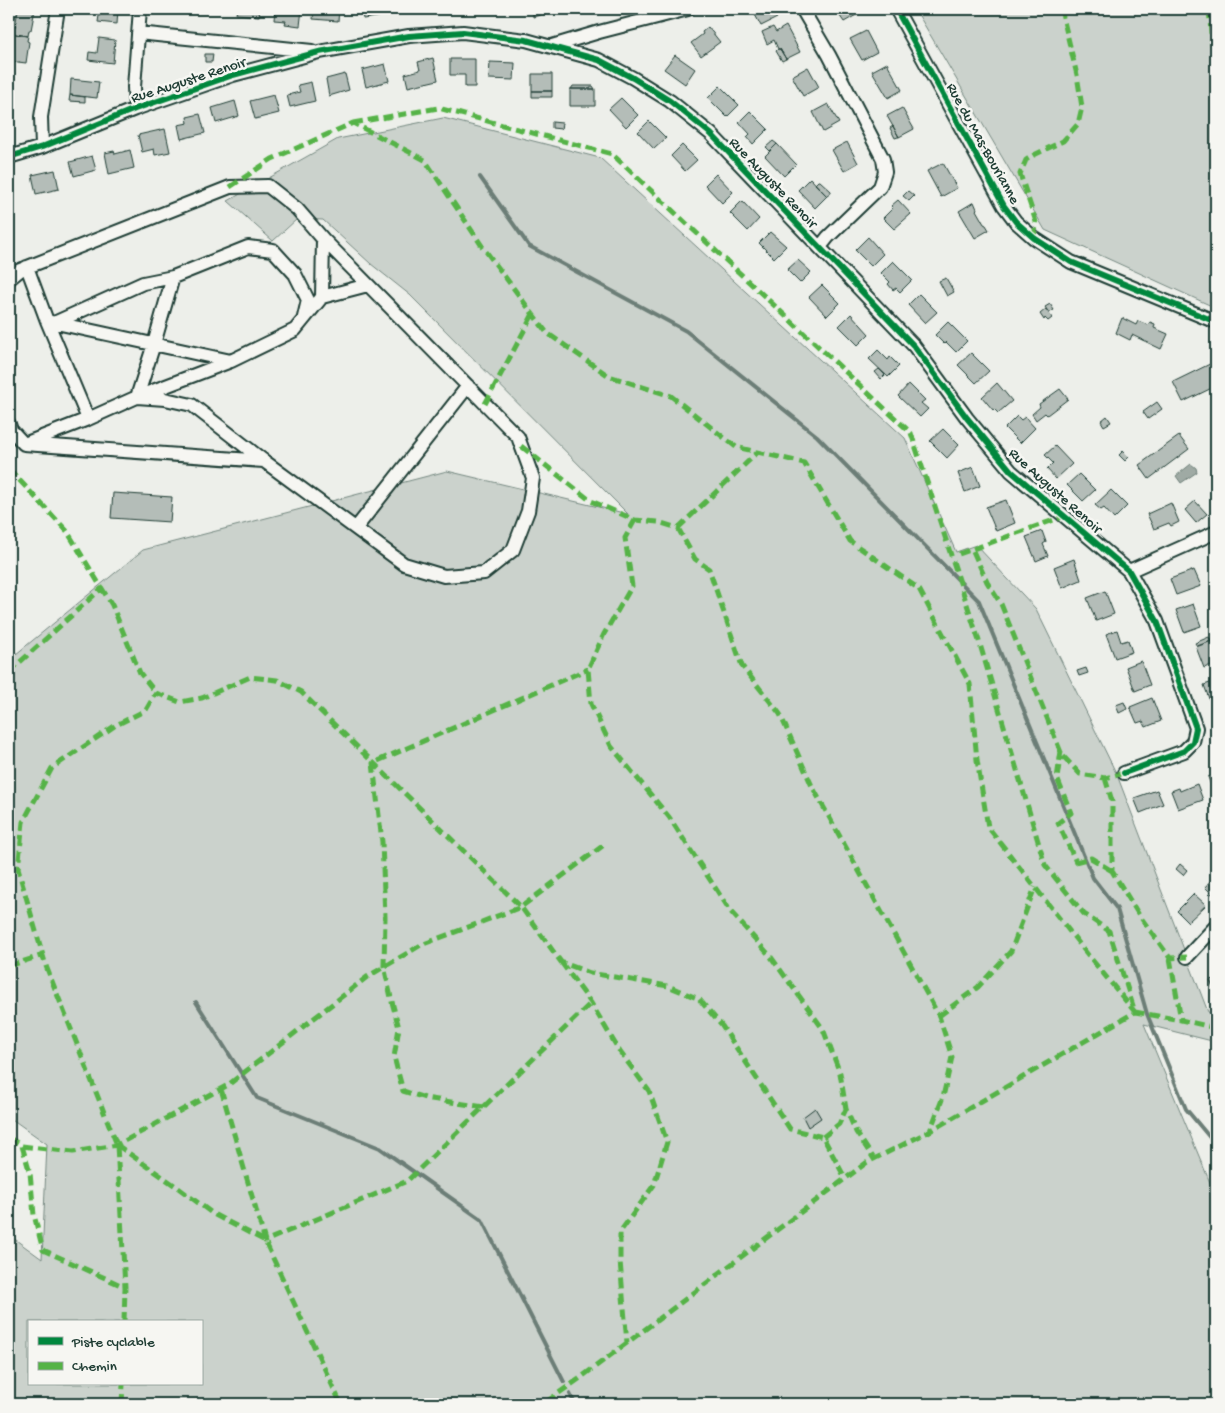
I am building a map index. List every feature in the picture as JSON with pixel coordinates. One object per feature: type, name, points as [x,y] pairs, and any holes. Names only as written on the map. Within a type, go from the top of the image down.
[{"type":"street","points":[[42,147],[41,117],[58,9]]},
{"type":"street","name":"Rue Auguste Renoir","points":[[135,109],[134,87],[140,9]]},
{"type":"street","points":[[552,46],[688,9]]},
{"type":"street","points":[[802,9],[829,55],[883,158],[885,172],[880,187],[820,247]]},
{"type":"street","name":"Rue du Mas-Bourianne","points":[[896,9],[1004,206],[1016,222],[1034,238],[1071,262],[1216,322]]},
{"type":"street","name":"Rue Auguste Renoir","points":[[9,157],[42,147],[135,109],[233,75],[319,52],[410,36],[463,32],[526,40],[599,60],[633,78],[670,101],[711,134],[914,346],[1011,471],[1128,570],[1157,621],[1196,728],[1193,742],[1184,751],[1124,773]]},
{"type":"street","name":"Rue Auguste Renoir","points":[[138,33],[319,52]]},
{"type":"street","points":[[9,279],[20,270],[230,188],[268,186],[297,209],[368,285],[518,438],[533,478],[528,511],[513,550],[484,572],[444,576],[404,564],[192,406],[165,399],[137,397]]},
{"type":"street","points":[[322,297],[324,239]]},
{"type":"street","points":[[50,322],[143,283],[173,277],[248,247],[273,250],[295,274],[308,300],[304,319]]},
{"type":"street","points":[[28,267],[88,419]]},
{"type":"street","points":[[137,397],[173,277]]},
{"type":"street","points":[[24,444],[137,397],[231,361],[295,330],[322,297],[368,285]]},
{"type":"street","points":[[50,322],[231,361]]},
{"type":"street","points":[[356,528],[468,386]]},
{"type":"street","points":[[9,424],[11,430],[24,444],[264,461]]},
{"type":"street","points":[[1128,570],[1216,532]]},
{"type":"street","points":[[1187,957],[1216,926]]},
{"type":"shaded area","points":[[915,9],[1216,9],[1216,308],[1045,230]]},
{"type":"shaded area","points":[[443,118],[600,158],[905,438],[956,552],[976,545],[1036,609],[1117,775],[1208,1012],[1216,1015],[1216,1042],[1144,1024],[1216,1197],[1216,1404],[9,1404],[9,1235],[42,1259],[47,1144],[9,1117],[9,657],[10,659],[143,550],[447,471],[628,514],[410,295],[371,264],[323,220],[297,219],[273,241],[228,201],[338,139]]},
{"type":"shaded area","points":[[1191,464],[1196,468],[1197,472],[1181,483],[1176,476]]},
{"type":"building","points":[[18,9],[35,9],[28,36],[9,33],[10,27],[15,27]]},
{"type":"building","points":[[100,9],[118,9],[117,24],[98,22]]},
{"type":"building","points":[[237,9],[260,9],[259,16],[236,14]]},
{"type":"building","points":[[275,9],[302,9],[300,26],[285,24],[286,21],[274,20]]},
{"type":"building","points":[[314,9],[339,9],[338,21],[313,19]]},
{"type":"building","points":[[361,9],[382,9],[383,16],[363,19]]},
{"type":"building","points":[[531,9],[551,9],[533,13]]},
{"type":"building","points":[[573,9],[592,9],[574,13]]},
{"type":"building","points":[[752,9],[772,9],[777,18],[761,26]]},
{"type":"building","points":[[835,9],[855,9],[858,14],[844,22]]},
{"type":"building","points":[[546,10],[547,13],[533,17],[533,13]]},
{"type":"building","points":[[786,26],[800,52],[786,59],[774,40],[767,44],[762,32],[773,27],[776,32]]},
{"type":"building","points":[[708,27],[720,42],[701,56],[691,43],[703,34],[702,32]]},
{"type":"building","points":[[866,31],[877,52],[862,60],[850,39]]},
{"type":"building","points":[[9,33],[28,36],[26,63],[10,61],[13,39],[9,38]]},
{"type":"building","points":[[99,38],[115,40],[113,63],[88,60],[89,52],[97,53]]},
{"type":"building","points":[[780,49],[786,59],[782,61],[776,51]]},
{"type":"building","points":[[205,54],[213,54],[212,62],[205,62]]},
{"type":"building","points":[[675,55],[695,69],[685,84],[664,69]]},
{"type":"building","points":[[433,58],[438,80],[408,87],[405,74],[420,70],[418,62]]},
{"type":"building","points":[[450,59],[475,59],[475,87],[465,87],[465,75],[450,75]]},
{"type":"building","points":[[490,62],[515,63],[514,80],[489,79]]},
{"type":"building","points":[[887,63],[902,90],[888,98],[872,71]]},
{"type":"building","points":[[385,64],[389,81],[366,87],[362,70]]},
{"type":"building","points":[[808,67],[819,87],[803,96],[792,76]]},
{"type":"building","points":[[345,74],[349,90],[329,96],[326,79]]},
{"type":"building","points":[[532,74],[552,74],[552,91],[532,91]]},
{"type":"building","points":[[71,79],[99,82],[97,98],[70,95]]},
{"type":"building","points":[[311,82],[315,101],[290,107],[287,95],[300,92],[298,85]]},
{"type":"building","points":[[573,86],[593,86],[595,89],[571,89]]},
{"type":"building","points":[[720,86],[739,105],[727,117],[708,98]]},
{"type":"building","points":[[570,89],[595,89],[595,106],[570,106]]},
{"type":"building","points":[[532,91],[552,91],[552,97],[532,97]]},
{"type":"building","points":[[70,95],[85,97],[85,102],[69,101]]},
{"type":"building","points":[[274,95],[279,113],[255,119],[250,101]]},
{"type":"building","points":[[621,98],[638,115],[626,127],[609,109]]},
{"type":"building","points":[[235,101],[239,116],[216,123],[212,108]]},
{"type":"building","points":[[828,104],[839,123],[823,132],[813,112]]},
{"type":"building","points":[[902,108],[914,129],[899,137],[887,116]]},
{"type":"building","points":[[750,111],[768,129],[753,144],[747,137],[750,134],[739,122]]},
{"type":"building","points":[[200,114],[205,133],[181,139],[178,125],[188,123],[187,117]]},
{"type":"building","points":[[649,121],[666,138],[654,149],[638,132]]},
{"type":"building","points":[[552,122],[562,123],[561,129],[552,128]]},
{"type":"building","points":[[893,126],[899,137],[895,138],[890,128]]},
{"type":"building","points":[[165,129],[170,152],[155,155],[154,149],[142,152],[138,135]]},
{"type":"building","points":[[773,141],[777,144],[770,151],[766,147]]},
{"type":"building","points":[[847,142],[858,163],[844,171],[832,150]]},
{"type":"building","points":[[777,144],[796,164],[784,176],[765,156]]},
{"type":"building","points":[[682,145],[697,160],[685,171],[671,156]]},
{"type":"building","points":[[130,150],[134,168],[109,174],[105,153],[114,151],[115,154]]},
{"type":"building","points":[[92,156],[96,170],[74,176],[70,162]]},
{"type":"building","points":[[943,163],[957,188],[941,197],[927,171]]},
{"type":"building","points":[[55,170],[59,189],[36,194],[32,175]]},
{"type":"building","points":[[716,174],[733,192],[722,203],[705,185]]},
{"type":"building","points":[[810,178],[827,196],[815,208],[798,190]]},
{"type":"building","points":[[818,181],[831,193],[827,196],[815,184]]},
{"type":"building","points":[[908,191],[914,196],[909,201],[903,196]]},
{"type":"building","points":[[898,200],[911,214],[894,229],[883,218],[893,208],[891,206]]},
{"type":"building","points":[[742,201],[759,219],[748,231],[730,213]]},
{"type":"building","points":[[974,202],[976,210],[989,230],[975,238],[959,211]]},
{"type":"building","points":[[770,232],[786,246],[774,258],[759,243]]},
{"type":"building","points":[[868,237],[883,254],[871,266],[855,250]]},
{"type":"building","points":[[798,260],[811,272],[800,283],[787,270]]},
{"type":"building","points":[[893,261],[912,280],[900,292],[896,288],[893,290],[888,284],[890,282],[881,273]]},
{"type":"building","points":[[946,278],[954,292],[947,296],[939,281]]},
{"type":"building","points":[[822,285],[840,303],[827,316],[809,297]]},
{"type":"building","points":[[919,294],[937,312],[925,323],[908,305]]},
{"type":"building","points":[[1050,304],[1054,310],[1049,313],[1045,307]]},
{"type":"building","points":[[1046,309],[1052,318],[1048,321],[1045,318],[1044,320],[1040,314]]},
{"type":"building","points":[[851,314],[869,334],[858,345],[839,326]]},
{"type":"building","points":[[1122,318],[1136,325],[1138,321],[1148,325],[1150,322],[1155,324],[1154,328],[1168,334],[1161,349],[1132,335],[1130,340],[1116,333]]},
{"type":"building","points":[[948,322],[967,341],[956,352],[935,335]]},
{"type":"building","points":[[878,350],[888,360],[890,357],[899,366],[888,377],[869,359]]},
{"type":"building","points":[[971,353],[989,371],[976,383],[958,365]]},
{"type":"building","points":[[1216,361],[1216,386],[1183,402],[1173,382]]},
{"type":"building","points":[[879,369],[885,375],[881,379],[875,372]]},
{"type":"building","points":[[997,383],[1012,401],[998,413],[982,397]]},
{"type":"building","points":[[909,384],[925,400],[921,403],[928,409],[920,417],[898,396]]},
{"type":"building","points":[[1060,389],[1068,399],[1047,415],[1045,413],[1036,420],[1032,414],[1040,407],[1039,404]]},
{"type":"building","points":[[1157,402],[1162,409],[1148,419],[1143,412]]},
{"type":"building","points":[[1017,416],[1021,420],[1025,417],[1035,428],[1020,443],[1005,428]]},
{"type":"building","points":[[1107,416],[1111,422],[1104,426],[1101,421]]},
{"type":"building","points":[[943,429],[959,445],[947,458],[930,441]]},
{"type":"building","points":[[1179,436],[1189,449],[1149,479],[1139,465]]},
{"type":"building","points":[[1055,446],[1072,464],[1056,479],[1047,469],[1053,463],[1045,455]]},
{"type":"building","points":[[1123,451],[1129,457],[1125,461],[1119,455]]},
{"type":"building","points":[[973,467],[980,486],[965,492],[958,473]]},
{"type":"building","points":[[1079,474],[1095,490],[1083,501],[1067,485]]},
{"type":"building","points":[[1111,490],[1127,506],[1114,519],[1104,508],[1101,510],[1095,505]]},
{"type":"building","points":[[113,493],[172,497],[170,522],[111,518]]},
{"type":"building","points":[[1006,500],[1015,523],[996,531],[986,507]]},
{"type":"building","points":[[1195,501],[1207,514],[1196,523],[1185,510]]},
{"type":"building","points":[[1171,503],[1179,522],[1171,526],[1169,523],[1154,529],[1147,514]]},
{"type":"building","points":[[1042,531],[1046,542],[1043,544],[1048,556],[1036,561],[1026,537]]},
{"type":"building","points":[[1074,559],[1081,580],[1062,588],[1054,567]]},
{"type":"building","points":[[1194,570],[1201,586],[1176,595],[1170,579]]},
{"type":"building","points":[[1105,591],[1114,614],[1096,621],[1087,598]]},
{"type":"building","points":[[1193,604],[1201,626],[1184,632],[1176,610]]},
{"type":"building","points":[[1117,630],[1121,642],[1128,640],[1132,652],[1115,658],[1106,634]]},
{"type":"building","points":[[1209,637],[1211,641],[1197,646],[1195,643]]},
{"type":"building","points":[[1212,641],[1216,652],[1216,663],[1204,668],[1196,647]]},
{"type":"building","points":[[1141,661],[1150,685],[1135,691],[1126,667]]},
{"type":"building","points":[[1086,668],[1088,673],[1079,676],[1077,671]]},
{"type":"building","points":[[1216,681],[1216,705],[1212,707],[1204,685]]},
{"type":"building","points":[[1152,698],[1161,721],[1146,727],[1143,721],[1137,723],[1130,707]]},
{"type":"building","points":[[1124,702],[1127,709],[1119,713],[1116,705]]},
{"type":"building","points":[[1216,774],[1216,790],[1213,791],[1208,777]]},
{"type":"building","points":[[1197,784],[1203,800],[1178,809],[1171,791],[1179,788],[1180,791]]},
{"type":"building","points":[[1157,790],[1163,804],[1140,813],[1134,798]]},
{"type":"building","points":[[1180,864],[1187,870],[1183,875],[1176,869]]},
{"type":"building","points":[[1216,874],[1216,898],[1205,887]]},
{"type":"building","points":[[1194,894],[1206,905],[1188,922],[1177,911]]},
{"type":"building","points":[[1216,978],[1216,995],[1210,980]]},
{"type":"building","points":[[815,1108],[821,1118],[808,1127],[803,1117]]},
{"type":"waterway","points":[[480,177],[529,246],[686,331],[817,436],[979,601],[1093,878],[1117,909],[1147,1014],[1186,1109],[1216,1145]]},
{"type":"waterway","points":[[196,1002],[257,1098],[380,1148],[482,1220],[564,1382]]},
{"type":"waterway","points":[[570,1394],[575,1404]]},
{"type":"marked path","points":[[1034,238],[1036,222],[1020,174],[1026,160],[1063,141],[1078,124],[1082,107],[1077,75],[1061,9]]},
{"type":"marked path","points":[[1209,9],[1216,64]]},
{"type":"marked path","points":[[353,123],[438,108],[612,154],[911,433],[979,641],[1045,865],[1084,914],[1109,931],[1135,1012],[1181,1020]]},
{"type":"marked path","points":[[230,187],[272,159],[353,123],[425,160],[482,246],[547,333],[609,376],[671,396],[736,447],[804,463],[850,541],[919,589],[970,684],[977,760],[988,827],[1135,1012],[930,1131],[866,1163],[543,1404]]},
{"type":"marked path","points":[[485,404],[533,314]]},
{"type":"marked path","points":[[521,446],[591,501],[635,520],[658,522],[678,528],[695,559],[709,569],[742,666],[780,714],[812,786],[939,1016],[952,1057],[943,1097],[930,1131]]},
{"type":"marked path","points":[[678,528],[758,452]]},
{"type":"marked path","points":[[9,469],[67,531],[112,605],[140,673],[156,693],[180,702],[202,698],[250,677],[277,680],[301,692],[521,907],[561,962],[590,973],[668,986],[699,999],[722,1026],[790,1129],[823,1137],[844,1176]]},
{"type":"marked path","points":[[959,554],[1065,516]]},
{"type":"marked path","points":[[635,520],[625,538],[632,586],[604,634],[588,669],[591,704],[611,746],[669,817],[731,912],[771,957],[823,1029],[840,1073],[846,1109],[856,1132],[874,1159]]},
{"type":"marked path","points":[[973,551],[987,582],[1001,604],[1062,755],[1080,774],[1105,778],[1124,773]]},
{"type":"marked path","points":[[9,672],[102,588]]},
{"type":"marked path","points":[[484,1107],[425,1098],[403,1091],[394,1057],[399,1028],[384,966],[385,917],[382,842],[373,763],[588,669]]},
{"type":"marked path","points":[[124,1320],[125,1287],[117,1145],[46,966],[18,869],[23,822],[52,768],[116,725],[146,710],[156,693]]},
{"type":"marked path","points":[[1061,751],[1057,778],[1071,813],[1058,823],[1076,862]]},
{"type":"marked path","points":[[1105,778],[1112,801],[1112,871],[1139,915],[1170,958],[1187,957]]},
{"type":"marked path","points":[[22,1146],[73,1152],[117,1145],[228,1085],[367,977],[421,945],[521,907],[604,845]]},
{"type":"marked path","points":[[1075,862],[1091,858],[1112,871]]},
{"type":"marked path","points":[[939,1016],[978,987],[1011,951],[1035,887]]},
{"type":"marked path","points":[[9,966],[43,955]]},
{"type":"marked path","points":[[1170,958],[1181,1020],[1216,1028]]},
{"type":"marked path","points":[[561,962],[591,1003],[620,1052],[649,1091],[667,1142],[654,1185],[620,1232],[620,1261],[627,1343]]},
{"type":"marked path","points":[[221,1089],[265,1241],[407,1181],[591,1003]]},
{"type":"marked path","points":[[823,1137],[839,1124],[846,1109]]},
{"type":"marked path","points":[[9,1138],[22,1146],[30,1173],[34,1215],[43,1250],[125,1287]]},
{"type":"marked path","points":[[117,1145],[213,1214],[265,1241],[341,1404]]},
{"type":"marked path","points":[[122,1404],[123,1386]]},
{"type":"cycle path","points":[[896,9],[1004,206],[1016,222],[1034,238],[1071,262],[1216,322]]},
{"type":"cycle path","points":[[9,157],[42,147],[135,109],[233,75],[319,52],[409,36],[463,32],[526,40],[599,60],[633,78],[670,101],[711,134],[914,346],[967,418],[1011,471],[1129,571],[1157,621],[1196,728],[1193,742],[1184,751],[1124,773]]}]
